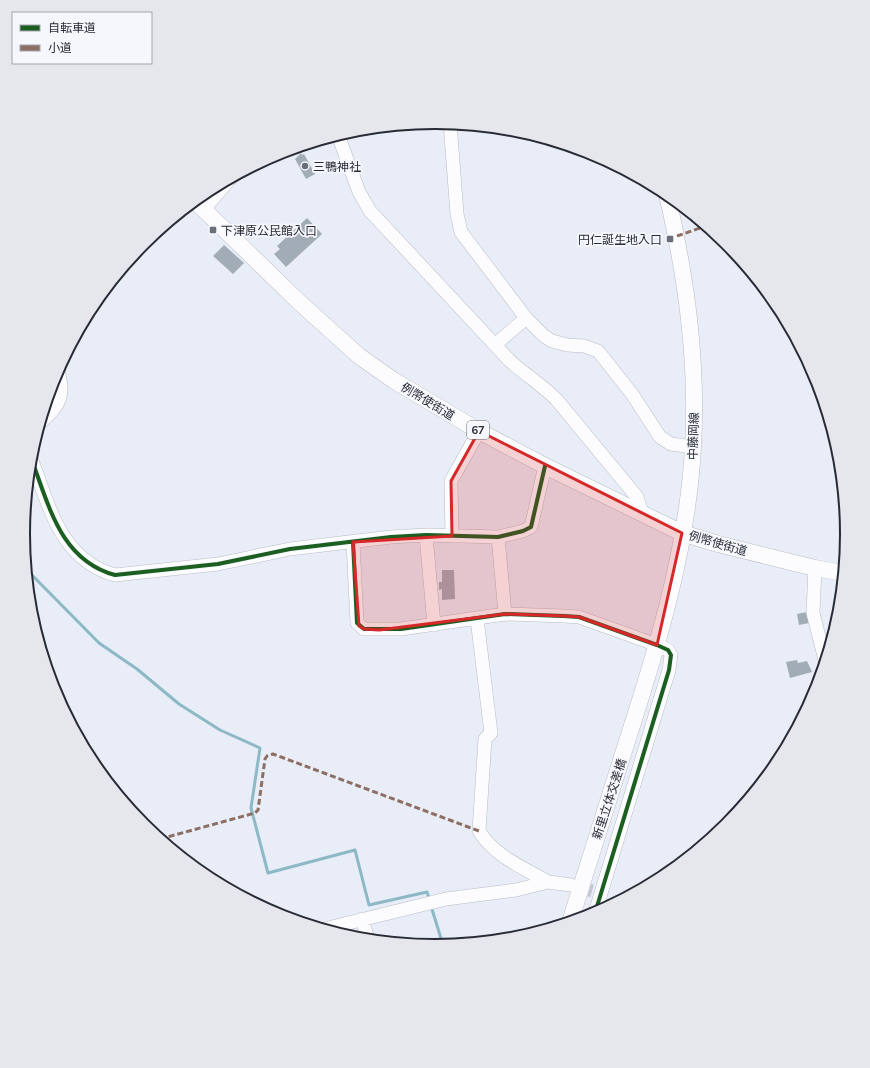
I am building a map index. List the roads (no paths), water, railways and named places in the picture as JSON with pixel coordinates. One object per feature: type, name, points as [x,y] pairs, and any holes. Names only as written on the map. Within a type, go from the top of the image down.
[{"type":"main road","name":"中藤岡線","points":[[648,676],[682,533],[689,495],[693,447],[694,378],[692,334],[683,272],[669,204]]},
{"type":"main road","name":"例幣使街道","points":[[199,205],[299,302],[359,356],[393,380],[479,431],[545,466],[682,533],[718,544],[815,568],[838,572]]},
{"type":"main road","name":"新里立体交差橋","points":[[572,915],[648,676]]},
{"type":"street","points":[[450,130],[457,214],[461,232],[526,318],[544,336],[552,341],[567,345],[584,346],[598,351],[632,394],[660,437],[671,444],[693,447]]},
{"type":"street","points":[[340,141],[359,192],[370,211],[519,370],[540,384],[556,399],[637,496],[642,514]]},
{"type":"street","points":[[495,345],[526,318]]},
{"type":"street","points":[[48,415],[58,405],[62,396],[60,382]]},
{"type":"street","points":[[452,536],[451,481],[479,431]]},
{"type":"street","points":[[35,471],[52,514],[75,551],[85,562],[99,571],[115,575],[218,564],[290,549],[353,542],[426,535],[498,537],[523,531],[531,527],[545,466]]},
{"type":"street","points":[[426,535],[434,625]]},
{"type":"street","points":[[498,537],[505,614]]},
{"type":"street","points":[[353,542],[359,626],[364,629],[379,630],[434,625],[505,614],[579,617],[668,650],[671,655],[669,670],[596,893],[595,906]]},
{"type":"street","points":[[815,568],[813,614],[823,651]]},
{"type":"street","points":[[477,619],[491,733],[485,739],[479,831],[486,842],[496,851],[548,882]]},
{"type":"street","points":[[335,926],[446,898],[516,890],[548,882],[571,885]]},
{"type":"street","points":[[362,919],[366,933]]},
{"type":"waterway","points":[[32,575],[99,643],[137,669],[179,704],[220,730],[260,748],[251,808],[268,873],[355,850],[369,905],[427,892],[430,901]]},
{"type":"waterway","points":[[431,906],[441,939]]},
{"type":"tunnel","points":[[571,885],[592,891]]},
{"type":"place","name":"三鴨神社","points":[[305,166]]},
{"type":"place","name":"下津原公民館入口","points":[[213,230]]},
{"type":"place","name":"円仁誕生地入口","points":[[670,239]]}]
